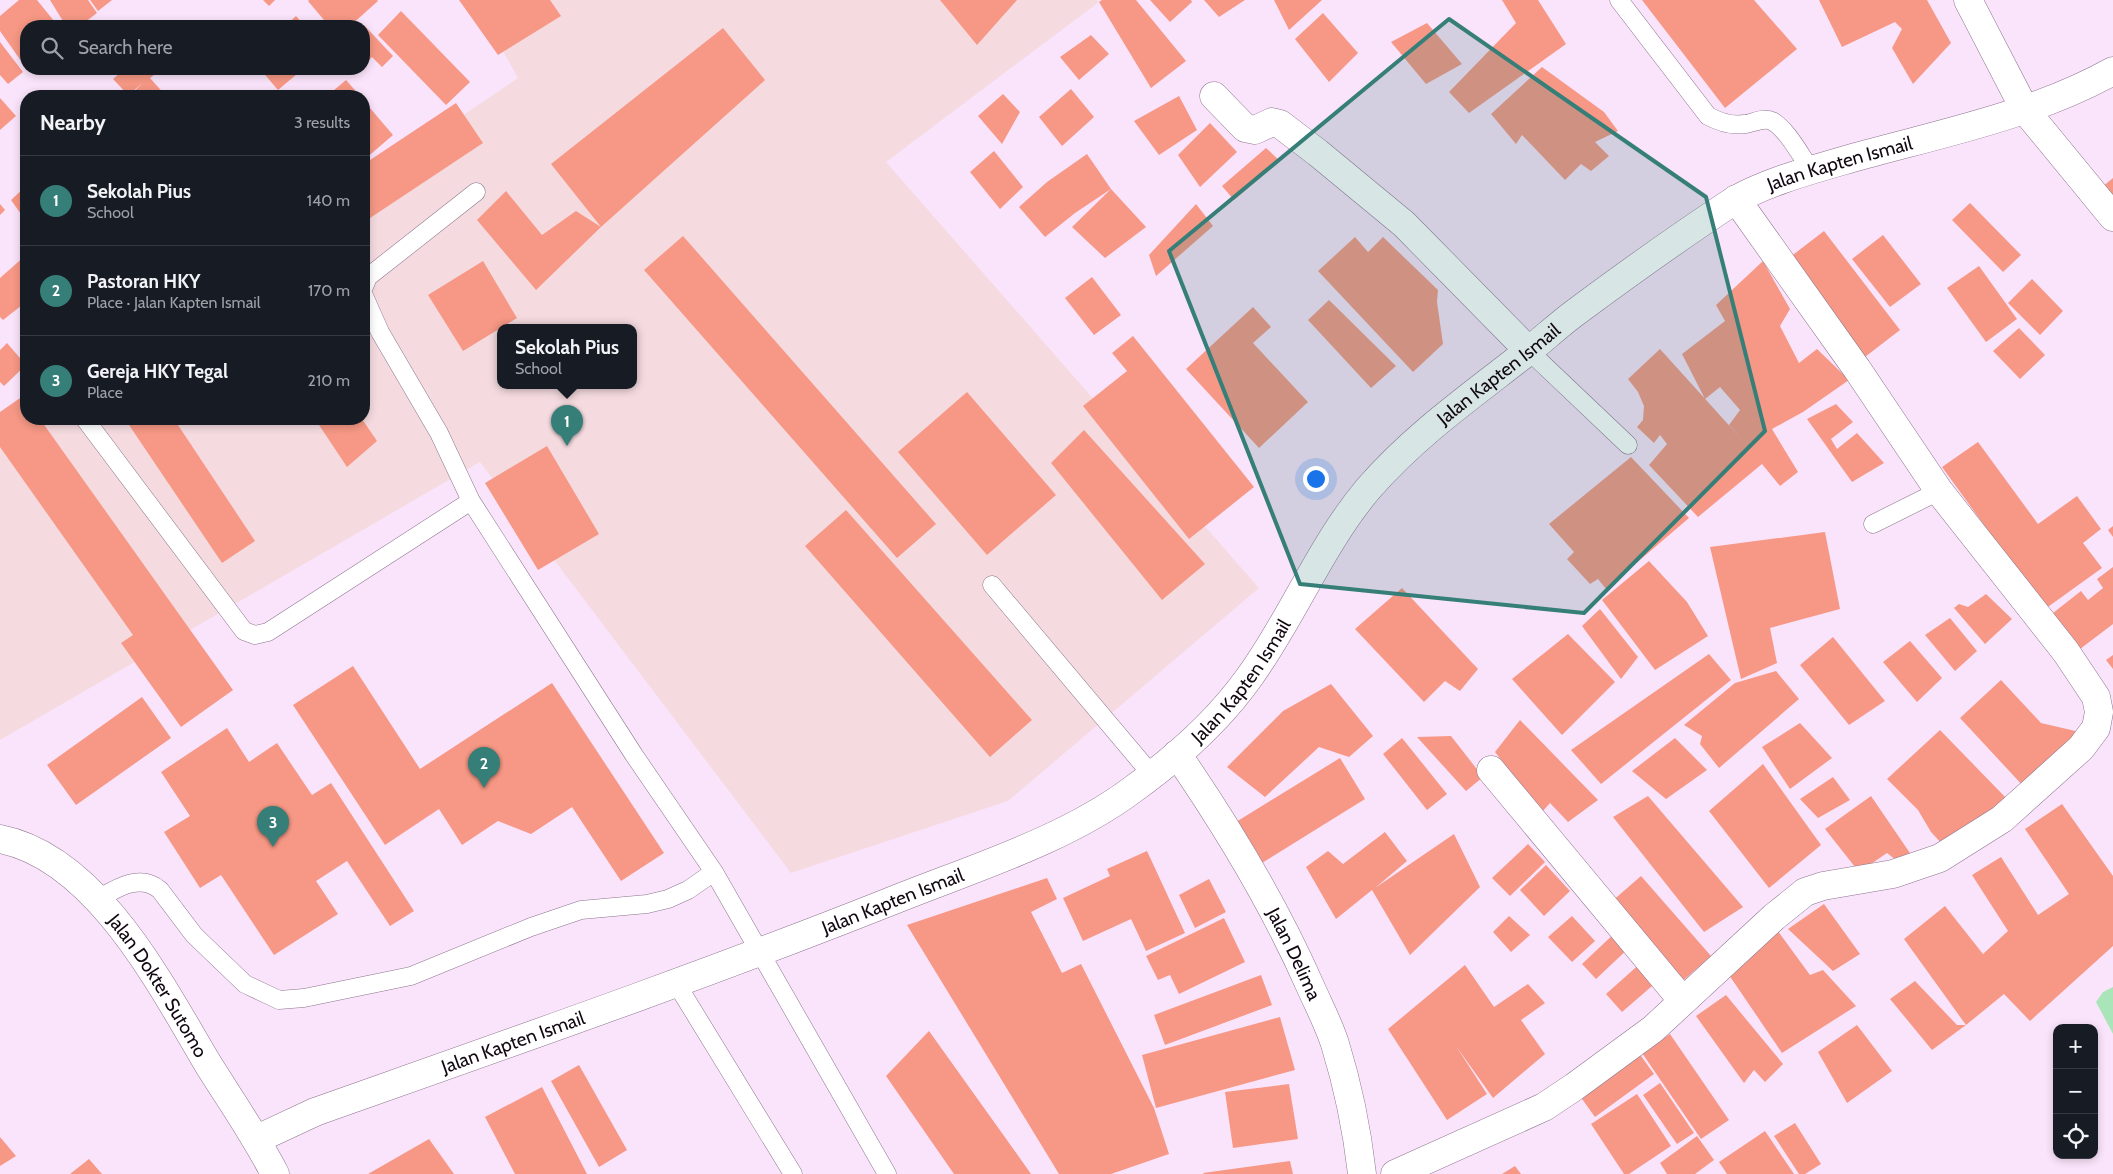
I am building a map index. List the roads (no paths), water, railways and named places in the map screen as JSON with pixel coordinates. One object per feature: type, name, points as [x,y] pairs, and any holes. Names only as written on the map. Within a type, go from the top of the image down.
[{"type":"street","points":[[1968,0],[2025,110],[2113,217]]},
{"type":"street","name":"Jalan Kapten Ismail","points":[[257,1139],[316,1112],[760,951],[1018,850],[1088,819],[1132,791],[1213,721],[1248,680],[1335,537],[1365,493],[1396,460],[1448,412],[1529,351],[1567,318],[1736,199],[1811,170],[2025,110],[2096,81],[2113,71]]},
{"type":"street","points":[[1214,96],[1245,128],[1255,130],[1272,122],[1280,124],[1318,153],[1404,224],[1529,351]]},
{"type":"street","points":[[1396,1174],[1544,1107],[1653,1029],[1774,916],[1805,892],[1823,886],[1893,874],[1940,858],[2002,820],[2082,748],[2096,728],[2099,712],[2096,696],[2066,652],[1939,492],[1857,369],[1736,199]]},
{"type":"street","name":"Jalan Delima","points":[[1177,754],[1212,804],[1254,875],[1300,963],[1334,1042],[1357,1134],[1362,1174]]},
{"type":"street","points":[[1491,770],[1683,1001]]},
{"type":"street","name":"Jalan Dokter Sutomo","points":[[0,839],[33,851],[64,870],[98,898],[146,960],[216,1076],[257,1139],[275,1174]]},
{"type":"lane","points":[[1619,0],[1708,116],[1728,124],[1772,121],[1792,142],[1811,170]]},
{"type":"lane","points":[[370,275],[476,192]]},
{"type":"lane","points":[[370,310],[380,332],[439,433],[471,501],[634,755],[714,872],[760,951],[778,987],[887,1174]]},
{"type":"lane","points":[[1529,351],[1628,445]]},
{"type":"lane","points":[[90,425],[244,631],[255,635],[268,632],[471,501]]},
{"type":"lane","points":[[1873,524],[1939,492]]},
{"type":"lane","points":[[992,585],[1152,774]]},
{"type":"lane","points":[[98,898],[125,884],[154,884],[194,934],[245,984],[279,1000],[304,998],[411,976],[531,927],[581,910],[647,904],[668,900],[688,890],[714,872]]},
{"type":"lane","points":[[676,983],[794,1174]]},
{"type":"place","name":"Sekolah Pius","points":[[567,446]]},
{"type":"place","name":"Pastoran HKY","points":[[484,788]]},
{"type":"place","name":"Gereja HKY Tegal","points":[[273,847]]}]
